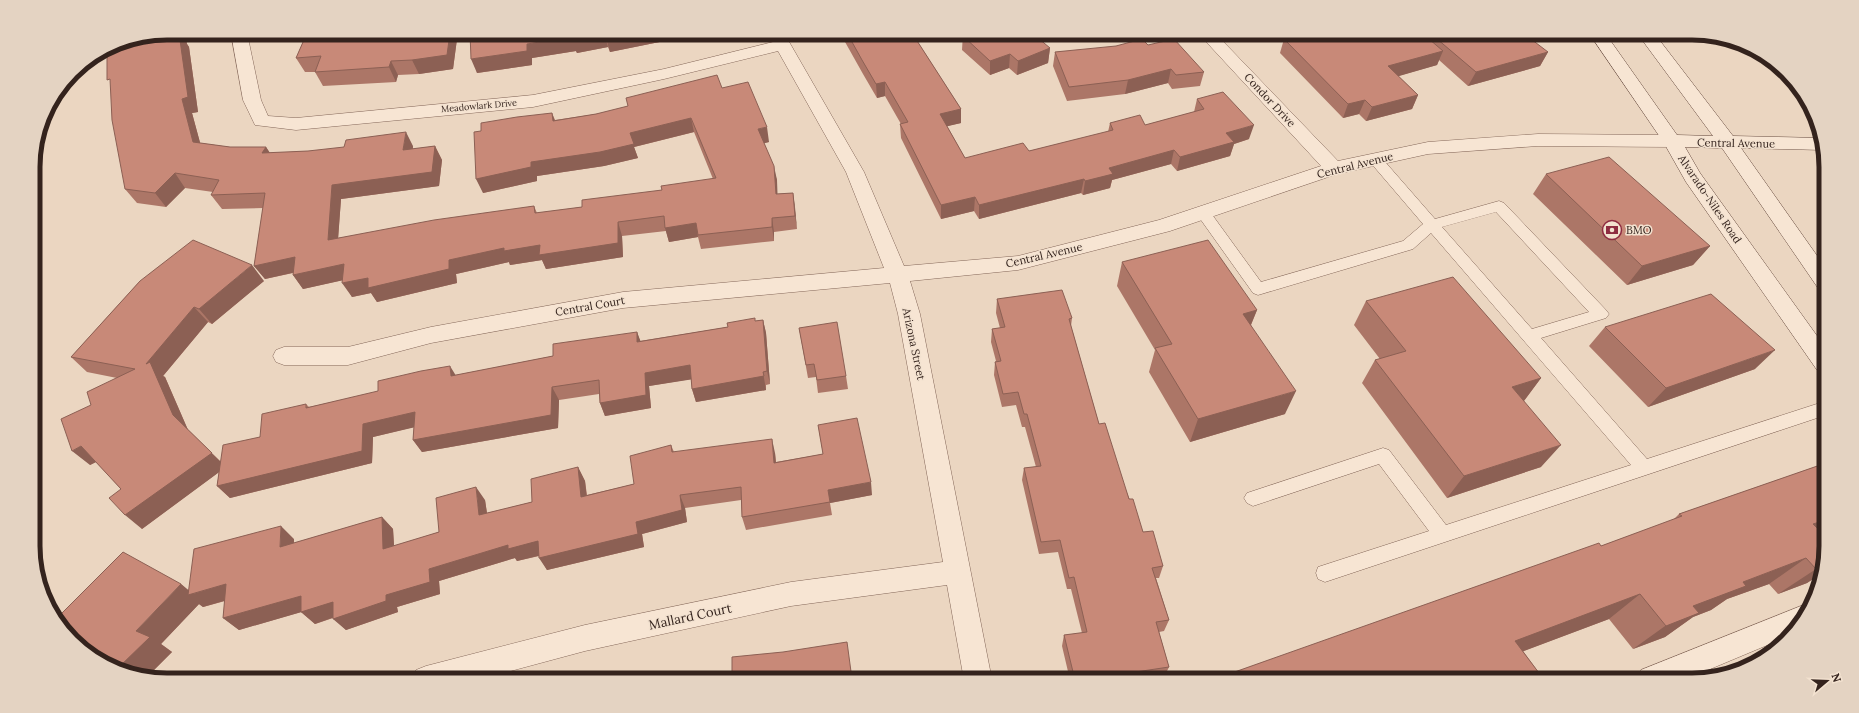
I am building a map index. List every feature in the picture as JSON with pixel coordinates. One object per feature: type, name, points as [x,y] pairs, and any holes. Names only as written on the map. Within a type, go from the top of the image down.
[{"type":"street","name":"Meadowlark Drive","points":[[240,40],[252,100],[261,122],[296,124],[533,101],[664,74],[776,40]]},
{"type":"street","name":"Arizona Street","points":[[780,40],[855,172],[898,276],[909,314],[977,673]]},
{"type":"street","name":"Condor Drive","points":[[1220,40],[1334,168]]},
{"type":"street","name":"Alvarado-Niles Road","points":[[1601,40],[1672,141],[1693,177],[1819,354]]},
{"type":"street","points":[[1651,40],[1728,143],[1819,274]]},
{"type":"street","name":"Central Avenue","points":[[898,276],[1018,263],[1163,226],[1334,168],[1428,148],[1538,140],[1634,140],[1817,144]]},
{"type":"street","name":"Central Court","points":[[284,356],[348,356],[431,335],[623,300],[898,276]]},
{"type":"street","name":"Mallard Court","points":[[452,673],[585,638],[791,594],[958,572]]},
{"type":"street","points":[[1668,673],[1795,620]]},
{"type":"lane","points":[[1375,159],[1644,468]]},
{"type":"lane","points":[[1203,213],[1258,289],[1408,245],[1431,224],[1499,206],[1602,314],[1529,336]]},
{"type":"lane","points":[[1325,573],[1819,410]]},
{"type":"lane","points":[[1253,498],[1383,455],[1443,535]]},
{"type":"building","points":[[180,40],[188,97],[182,99],[193,142],[230,147],[266,147],[262,153],[308,151],[344,147],[346,140],[406,132],[403,150],[435,146],[432,172],[332,185],[328,240],[434,220],[534,206],[535,213],[582,207],[582,200],[662,190],[661,186],[716,178],[691,118],[630,133],[634,144],[600,152],[531,162],[531,167],[476,179],[474,132],[481,131],[481,123],[517,117],[552,113],[553,121],[596,114],[628,106],[626,98],[717,75],[722,88],[748,82],[767,127],[758,129],[774,166],[776,194],[793,193],[795,216],[772,218],[772,227],[698,235],[696,223],[665,228],[664,216],[618,222],[618,243],[539,255],[540,245],[504,251],[504,248],[449,260],[449,269],[368,288],[368,278],[342,283],[344,264],[293,275],[295,257],[254,266],[265,193],[211,195],[219,180],[175,173],[155,193],[125,189],[112,120],[110,79],[107,80],[107,55],[142,42]]},
{"type":"building","points":[[304,40],[449,40],[447,55],[412,60],[391,61],[389,67],[315,72],[321,56],[296,58]]},
{"type":"building","points":[[470,40],[553,40],[527,44],[527,51],[471,59]]},
{"type":"building","points":[[851,40],[917,40],[961,109],[940,114],[965,158],[1023,143],[1029,151],[1113,130],[1110,123],[1140,115],[1145,125],[1204,109],[1197,99],[1223,92],[1254,125],[1226,133],[1234,142],[1180,157],[1174,150],[1109,168],[1113,174],[1085,181],[1084,179],[979,205],[975,197],[941,205],[900,124],[908,122],[885,82],[876,84]]},
{"type":"building","points":[[967,40],[1040,40],[1050,48],[1018,61],[1010,54],[990,61]]},
{"type":"building","points":[[1138,40],[1143,40],[1148,45],[1175,40],[1204,72],[1176,75],[1171,69],[1128,80],[1069,87],[1055,52],[1116,46]]},
{"type":"building","points":[[1285,40],[1430,40],[1443,51],[1388,66],[1418,95],[1372,107],[1365,100],[1348,104]]},
{"type":"building","points":[[1438,40],[1532,40],[1548,52],[1476,72]]},
{"type":"building","points":[[1609,157],[1710,246],[1642,266],[1546,174]]},
{"type":"building","points":[[193,240],[252,265],[199,309],[194,307],[146,364],[150,362],[173,415],[212,453],[125,515],[109,498],[121,489],[81,446],[72,451],[61,419],[91,405],[87,392],[135,369],[71,357],[140,281]]},
{"type":"building","points":[[1208,240],[1257,310],[1243,314],[1296,391],[1198,419],[1155,348],[1172,344],[1122,262]]},
{"type":"building","points":[[1453,277],[1541,378],[1512,387],[1561,445],[1464,476],[1375,360],[1406,351],[1366,301]]},
{"type":"building","points":[[1062,290],[1072,318],[1069,319],[1099,424],[1105,423],[1129,499],[1133,499],[1143,532],[1153,531],[1163,566],[1152,568],[1169,620],[1156,622],[1169,667],[1129,673],[1073,673],[1064,635],[1087,632],[1074,577],[1069,578],[1060,540],[1041,542],[1024,468],[1041,466],[1027,414],[1024,414],[1018,392],[1003,394],[995,362],[1001,361],[992,329],[1005,327],[997,299]]},
{"type":"building","points":[[1711,294],[1775,350],[1666,388],[1605,327]]},
{"type":"building","points":[[755,318],[755,321],[763,320],[767,371],[763,372],[764,376],[692,389],[690,365],[645,373],[646,395],[600,403],[599,380],[552,387],[551,415],[413,440],[415,412],[363,424],[362,451],[217,486],[223,445],[260,437],[262,414],[306,404],[306,408],[378,391],[378,381],[421,371],[450,366],[451,376],[553,356],[553,344],[637,332],[637,342],[728,327],[727,323]]},
{"type":"building","points":[[837,322],[846,376],[817,380],[814,364],[806,365],[799,328]]},
{"type":"building","points":[[857,418],[871,482],[828,490],[830,502],[742,517],[741,487],[680,495],[682,510],[636,522],[638,534],[539,558],[538,541],[508,549],[508,545],[429,569],[430,582],[386,595],[386,601],[333,619],[333,602],[301,612],[301,596],[223,618],[226,584],[188,595],[194,549],[281,526],[280,547],[382,517],[383,549],[439,532],[436,498],[476,487],[479,515],[532,502],[531,479],[578,467],[581,497],[634,484],[630,456],[671,445],[672,452],[772,439],[774,463],[823,454],[818,425]]},
{"type":"building","points":[[1819,465],[1819,522],[1813,524],[1819,530],[1817,568],[1816,569],[1806,558],[1743,582],[1746,586],[1693,606],[1699,613],[1666,626],[1640,594],[1515,641],[1539,673],[1232,673],[1599,543],[1601,546],[1682,516],[1679,514]]},
{"type":"building","points":[[123,552],[181,584],[136,631],[150,637],[122,664],[96,652],[83,642],[71,630],[60,615]]},
{"type":"building","points":[[847,642],[851,673],[732,673],[732,657],[783,652]]},
{"type":"place","name":"BMO","points":[[1612,230]]}]
